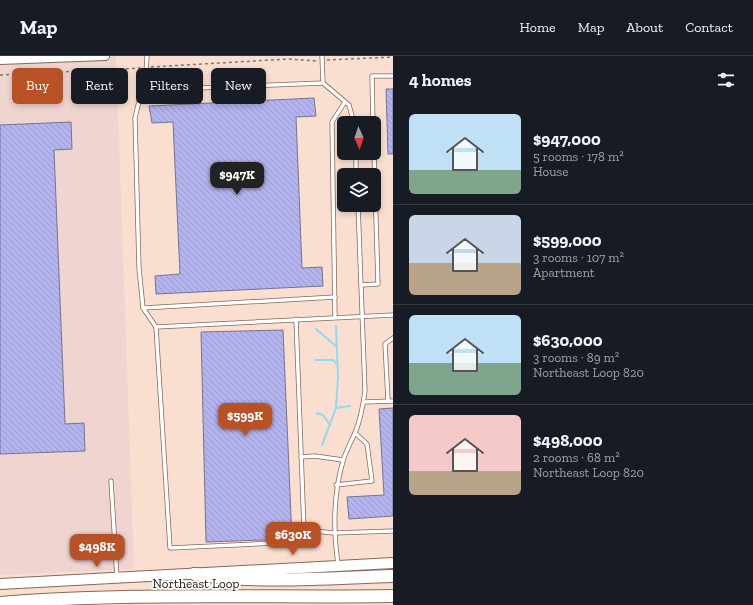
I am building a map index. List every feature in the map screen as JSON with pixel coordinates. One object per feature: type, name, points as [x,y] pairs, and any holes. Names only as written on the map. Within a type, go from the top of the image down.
[{"type":"highway","points":[[194,574],[230,579],[267,580],[393,576]]},
{"type":"highway","name":"Northeast Loop","points":[[0,603],[182,596],[393,596]]},
{"type":"main road","points":[[0,584],[393,563]]},
{"type":"street","points":[[0,60],[105,56]]},
{"type":"lane","points":[[147,56],[147,68]]},
{"type":"lane","points":[[322,58],[323,83]]},
{"type":"lane","points":[[373,116],[372,76],[393,76]]},
{"type":"lane","points":[[203,88],[323,83],[349,105],[352,116]]},
{"type":"lane","points":[[335,317],[332,122],[345,102]]},
{"type":"lane","points":[[138,104],[135,118],[139,268],[143,308],[156,327],[170,548],[297,542],[304,530],[296,319]]},
{"type":"lane","points":[[361,285],[378,284],[374,160]]},
{"type":"lane","points":[[338,565],[334,533],[336,485],[343,460],[355,433],[366,391],[358,212]]},
{"type":"lane","points":[[143,308],[335,298]]},
{"type":"lane","points":[[156,327],[393,315]]},
{"type":"lane","points":[[388,400],[385,344],[393,338]]},
{"type":"lane","points":[[364,402],[393,401]]},
{"type":"lane","points":[[336,485],[372,481],[367,444],[355,433]]},
{"type":"lane","points":[[301,457],[316,456],[343,460]]},
{"type":"lane","points":[[112,481],[116,578]]},
{"type":"lane","points":[[304,530],[334,533],[393,531]]},
{"type":"path","points":[[147,68],[288,59],[393,57]]},
{"type":"path","points":[[0,75],[136,69]]},
{"type":"shaded area","points":[[0,56],[116,56],[116,68],[71,68],[71,104],[118,104],[134,569],[0,575]]},
{"type":"building","points":[[386,89],[393,89],[393,154],[388,154]]},
{"type":"building","points":[[314,98],[316,116],[296,117],[302,268],[322,267],[323,286],[156,294],[155,276],[180,274],[173,122],[152,123],[149,106],[211,103],[266,104],[266,100]]},
{"type":"building","points":[[71,122],[72,149],[54,150],[65,424],[84,423],[85,451],[0,454],[0,125]]},
{"type":"building","points":[[283,330],[292,539],[206,542],[201,332]]},
{"type":"building","points":[[393,408],[393,516],[349,519],[347,497],[384,495],[379,409]]},
{"type":"waterway","points":[[322,445],[336,408],[338,377],[336,326]]},
{"type":"waterway","points":[[316,329],[337,347]]},
{"type":"waterway","points":[[315,360],[333,360],[336,363]]},
{"type":"waterway","points":[[336,408],[350,406]]},
{"type":"waterway","points":[[317,413],[323,415],[330,425]]}]
